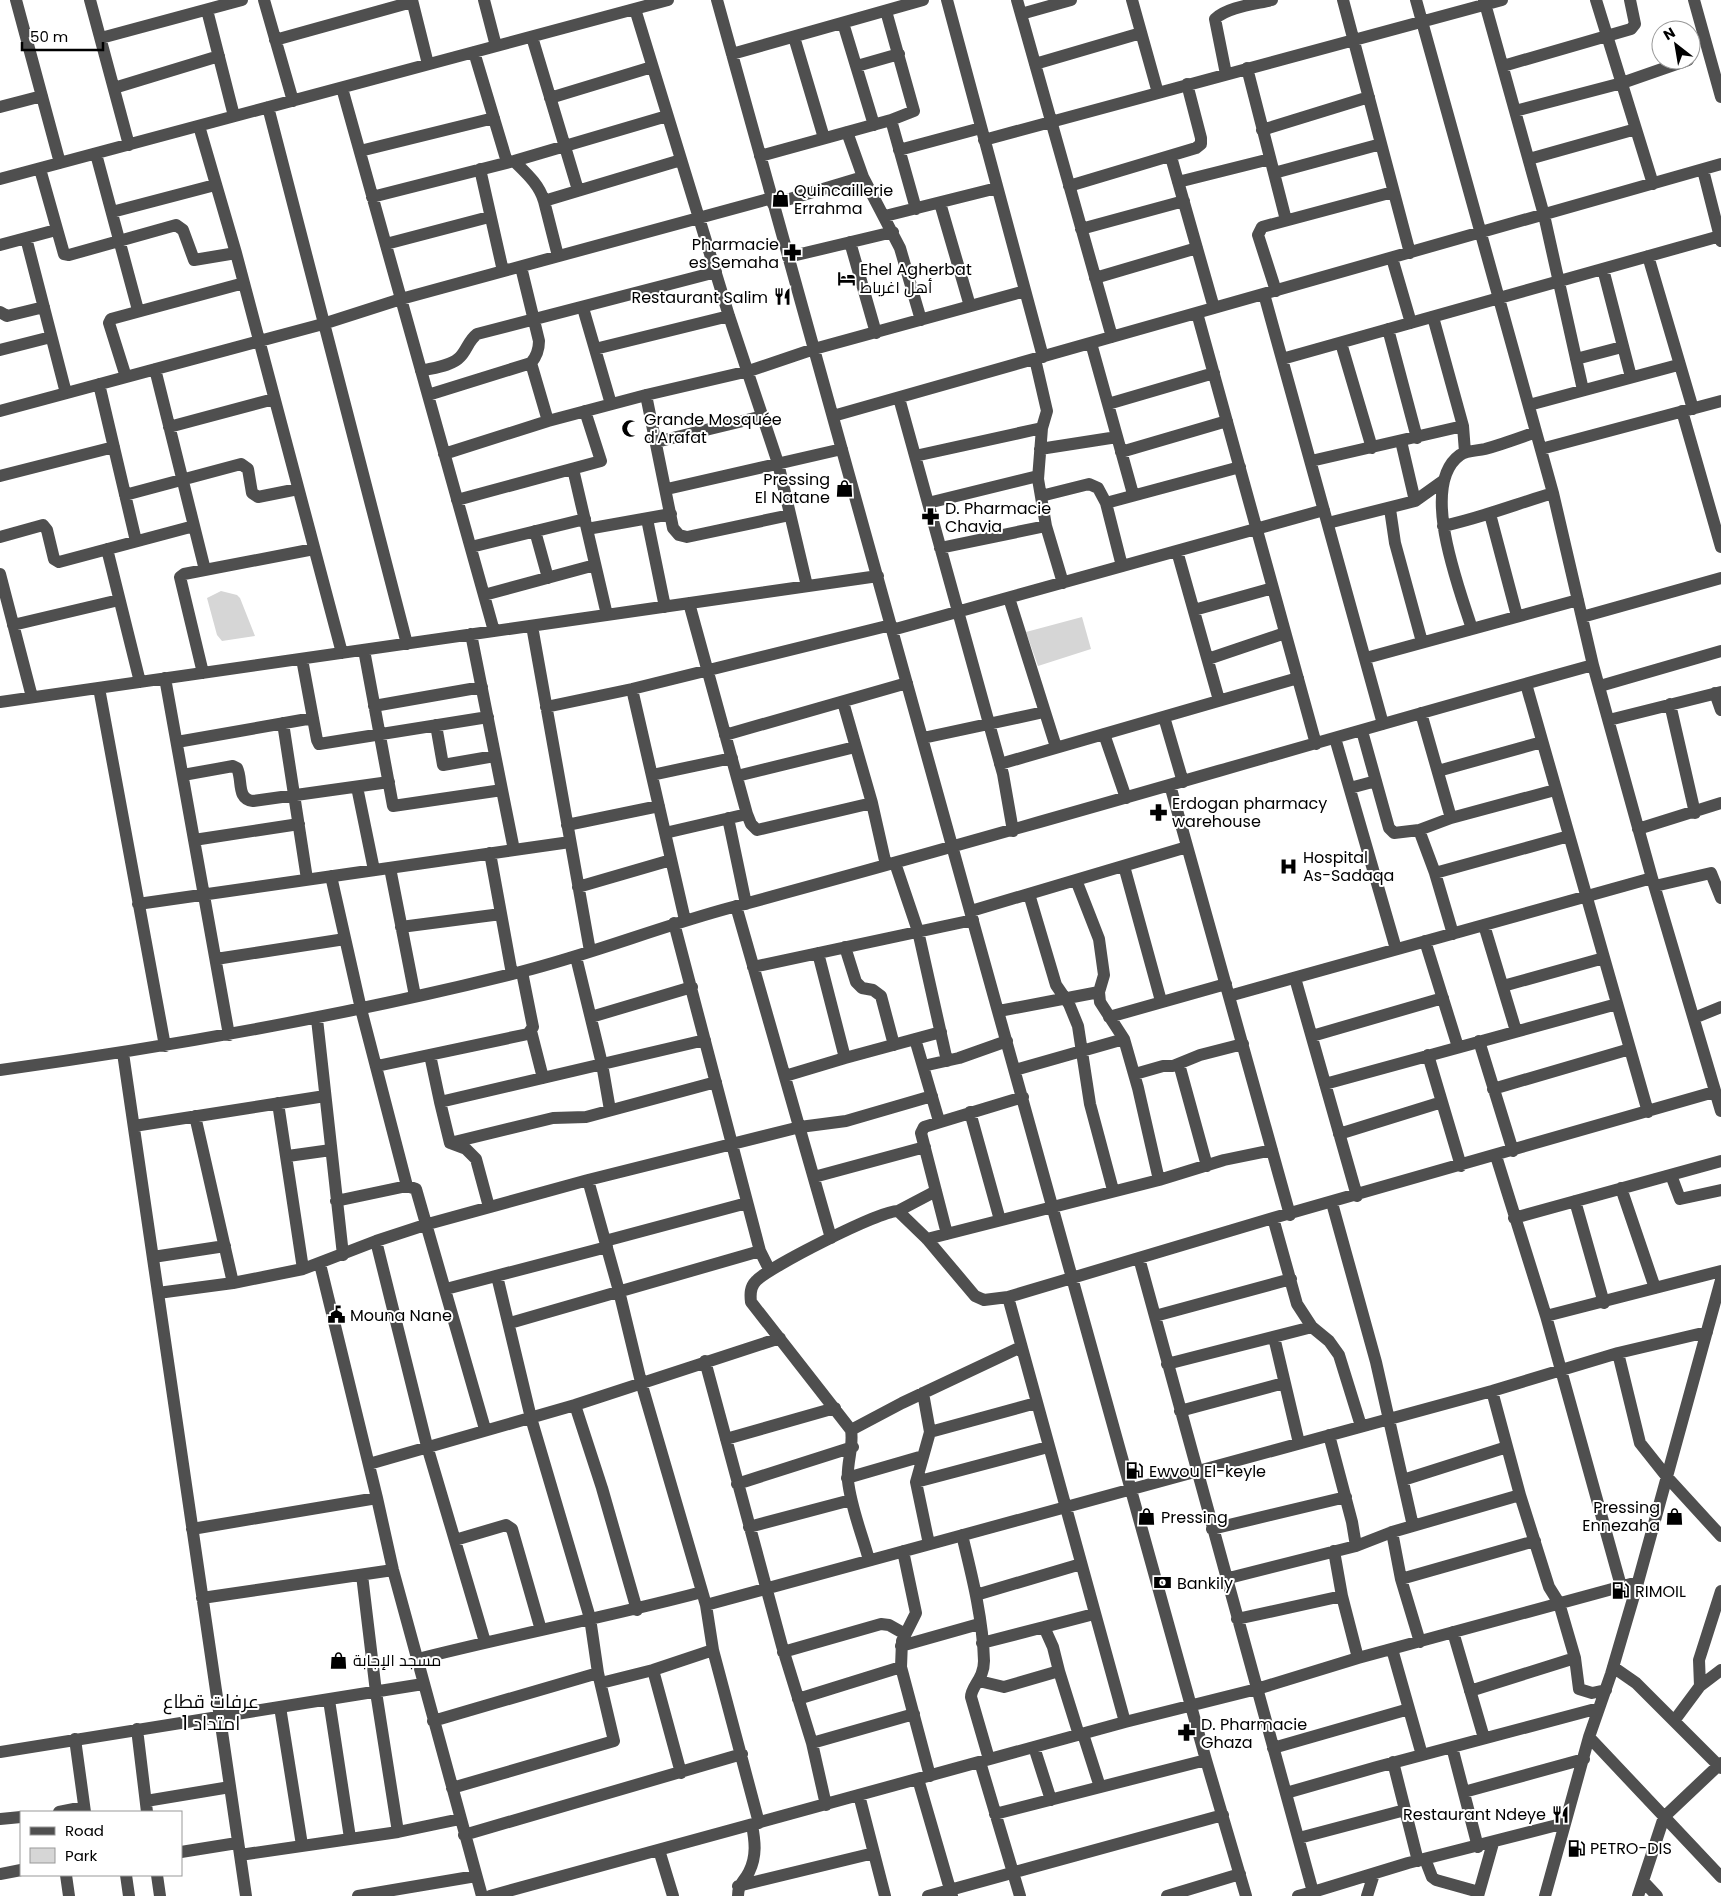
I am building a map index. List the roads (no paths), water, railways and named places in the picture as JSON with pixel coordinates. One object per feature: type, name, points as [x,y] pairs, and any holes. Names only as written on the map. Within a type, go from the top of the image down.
[{"type":"street","points":[[16,0],[60,163]]},
{"type":"street","points":[[90,0],[129,145]]},
{"type":"street","points":[[101,38],[240,0]]},
{"type":"street","points":[[264,0],[293,101]]},
{"type":"street","points":[[484,0],[496,46]]},
{"type":"street","points":[[0,179],[668,0]]},
{"type":"street","points":[[717,0],[1074,1279],[1206,1760],[1246,1896]]},
{"type":"street","points":[[732,54],[923,0]]},
{"type":"street","points":[[947,0],[1025,291],[1039,358],[1047,411],[1042,428],[1038,476],[1046,526],[1062,583]]},
{"type":"street","points":[[1017,0],[1112,337]]},
{"type":"street","points":[[1021,14],[1071,0]]},
{"type":"street","points":[[1132,0],[1158,93]]},
{"type":"street","points":[[1226,74],[1215,20],[1230,6],[1272,0]]},
{"type":"street","points":[[1343,0],[1410,253]]},
{"type":"street","points":[[1416,0],[1553,493],[1593,665],[1638,829],[1721,1111]]},
{"type":"street","points":[[984,140],[1485,2],[1502,0]]},
{"type":"street","points":[[1596,0],[1653,184]]},
{"type":"street","points":[[1503,66],[1607,36],[1634,26],[1630,0]]},
{"type":"street","points":[[1694,0],[1721,97]]},
{"type":"street","points":[[275,40],[412,1],[428,64]]},
{"type":"street","points":[[1485,2],[1544,215],[1583,390]]},
{"type":"street","points":[[635,9],[729,316],[749,371],[778,463],[806,586]]},
{"type":"street","points":[[207,10],[234,116]]},
{"type":"street","points":[[760,156],[874,125],[914,111],[886,10]]},
{"type":"street","points":[[843,23],[874,125]]},
{"type":"street","points":[[1035,64],[1141,33]]},
{"type":"street","points":[[532,36],[578,190]]},
{"type":"street","points":[[794,37],[824,138]]},
{"type":"street","points":[[474,52],[494,118],[511,162],[534,181],[541,192],[558,256]]},
{"type":"street","points":[[1701,56],[1708,53]]},
{"type":"street","points":[[856,66],[899,54]]},
{"type":"street","points":[[114,88],[219,56]]},
{"type":"street","points":[[550,98],[652,67]]},
{"type":"street","points":[[1247,68],[1286,220]]},
{"type":"street","points":[[1515,111],[1622,83],[1660,70]]},
{"type":"street","points":[[1068,186],[1171,157],[1201,144],[1187,84]]},
{"type":"street","points":[[342,88],[494,631]]},
{"type":"street","points":[[0,107],[42,96]]},
{"type":"street","points":[[1262,130],[1368,97]]},
{"type":"street","points":[[268,107],[407,644]]},
{"type":"street","points":[[372,197],[511,162],[667,116]]},
{"type":"street","points":[[360,151],[494,118]]},
{"type":"street","points":[[891,120],[916,209]]},
{"type":"street","points":[[199,126],[236,253],[342,653]]},
{"type":"street","points":[[899,150],[981,128]]},
{"type":"street","points":[[1529,159],[1636,130]]},
{"type":"street","points":[[847,132],[863,177],[900,248],[921,320]]},
{"type":"street","points":[[1274,173],[1381,144]]},
{"type":"street","points":[[96,154],[138,310]]},
{"type":"street","points":[[1171,157],[1214,308]]},
{"type":"street","points":[[1178,182],[1270,159]]},
{"type":"street","points":[[544,201],[681,160]]},
{"type":"street","points":[[833,416],[1721,164]]},
{"type":"street","points":[[40,169],[64,254],[176,225],[183,230],[194,260],[236,253]]},
{"type":"street","points":[[480,169],[489,217],[503,271]]},
{"type":"street","points":[[1282,359],[1648,256],[1720,239],[1702,170]]},
{"type":"street","points":[[0,411],[324,324],[401,299],[558,256],[863,177]]},
{"type":"street","points":[[112,212],[215,186]]},
{"type":"street","points":[[885,216],[998,188]]},
{"type":"street","points":[[1383,724],[1282,359],[1258,236],[1262,227],[1394,192]]},
{"type":"street","points":[[1081,229],[1184,201]]},
{"type":"street","points":[[940,203],[970,306]]},
{"type":"street","points":[[386,244],[489,217]]},
{"type":"street","points":[[0,244],[56,230]]},
{"type":"street","points":[[788,257],[892,232]]},
{"type":"street","points":[[26,238],[66,393]]},
{"type":"street","points":[[850,242],[876,333]]},
{"type":"street","points":[[1095,278],[1197,248]]},
{"type":"street","points":[[1648,256],[1678,365],[1721,547]]},
{"type":"street","points":[[1392,258],[1411,323]]},
{"type":"street","points":[[428,394],[531,363],[539,350],[535,321],[520,267]]},
{"type":"street","points":[[1603,269],[1631,377]]},
{"type":"street","points":[[421,371],[454,362],[460,357],[470,339],[477,334],[535,321],[716,272]]},
{"type":"street","points":[[126,377],[109,320],[138,310],[244,283]]},
{"type":"street","points":[[444,454],[548,421],[646,395],[749,371],[814,349],[1025,291]]},
{"type":"street","points":[[0,312],[7,316],[44,307]]},
{"type":"street","points":[[584,308],[611,404]]},
{"type":"street","points":[[1197,313],[1316,744]]},
{"type":"street","points":[[596,349],[729,316]]},
{"type":"street","points":[[1433,317],[1463,426],[1465,452]]},
{"type":"street","points":[[1388,329],[1417,438]]},
{"type":"street","points":[[0,350],[52,337]]},
{"type":"street","points":[[1091,343],[1133,494]]},
{"type":"street","points":[[1341,343],[1372,448]]},
{"type":"street","points":[[1576,359],[1622,347]]},
{"type":"street","points":[[531,363],[548,421]]},
{"type":"street","points":[[1528,405],[1678,365]]},
{"type":"street","points":[[155,369],[205,570]]},
{"type":"street","points":[[1108,404],[1214,373]]},
{"type":"street","points":[[99,384],[136,541]]},
{"type":"street","points":[[646,395],[667,489],[673,528],[679,535],[687,537],[790,515]]},
{"type":"street","points":[[168,427],[274,398]]},
{"type":"street","points":[[899,398],[1000,764],[1014,831]]},
{"type":"street","points":[[1541,449],[1721,402]]},
{"type":"street","points":[[457,500],[601,462],[585,411]]},
{"type":"street","points":[[656,442],[763,416]]},
{"type":"street","points":[[1122,452],[1227,421]]},
{"type":"street","points":[[1311,461],[1463,426]]},
{"type":"street","points":[[915,456],[1042,428]]},
{"type":"street","points":[[1472,629],[1443,526],[1443,481],[1451,464],[1465,452],[1499,445],[1536,432]]},
{"type":"street","points":[[1040,449],[1117,437]]},
{"type":"street","points":[[1401,441],[1415,501]]},
{"type":"street","points":[[0,476],[114,447]]},
{"type":"street","points":[[667,489],[842,449]]},
{"type":"street","points":[[125,495],[241,464],[248,469],[252,493],[258,497],[298,489]]},
{"type":"street","points":[[1106,503],[1133,494],[1240,467]]},
{"type":"street","points":[[573,469],[607,615]]},
{"type":"street","points":[[928,503],[1038,476]]},
{"type":"street","points":[[1328,524],[1415,501],[1443,481]]},
{"type":"street","points":[[1041,496],[1089,484],[1098,488],[1106,503],[1122,566]]},
{"type":"street","points":[[1443,526],[1490,514],[1499,509],[1553,493]]},
{"type":"street","points":[[1390,509],[1395,543],[1422,642]]},
{"type":"street","points":[[546,707],[632,689],[958,612],[1324,510]]},
{"type":"street","points":[[471,547],[535,531],[586,524],[647,519],[671,514]]},
{"type":"street","points":[[1490,514],[1517,616]]},
{"type":"street","points":[[647,519],[665,607]]},
{"type":"street","points":[[0,537],[43,526],[47,530],[56,562],[194,526]]},
{"type":"street","points":[[940,548],[1046,526]]},
{"type":"street","points":[[535,531],[548,578]]},
{"type":"street","points":[[107,549],[140,682]]},
{"type":"street","points":[[203,673],[180,582],[184,574],[314,549]]},
{"type":"street","points":[[1177,551],[1220,700]]},
{"type":"street","points":[[484,595],[596,565]]},
{"type":"street","points":[[0,574],[32,698]]},
{"type":"street","points":[[0,702],[878,576]]},
{"type":"street","points":[[1582,617],[1721,578]]},
{"type":"street","points":[[1194,610],[1273,588]]},
{"type":"street","points":[[1009,598],[1056,747]]},
{"type":"street","points":[[13,625],[119,600]]},
{"type":"street","points":[[1366,658],[1578,600]]},
{"type":"street","points":[[688,603],[751,824],[757,830],[872,803]]},
{"type":"street","points":[[532,626],[590,952]]},
{"type":"street","points":[[1208,659],[1285,632]]},
{"type":"street","points":[[471,634],[514,850]]},
{"type":"street","points":[[364,650],[392,803],[397,807],[502,790]]},
{"type":"street","points":[[1600,686],[1721,651]]},
{"type":"street","points":[[302,659],[319,744],[488,717]]},
{"type":"street","points":[[0,1070],[123,1053],[317,1019],[517,973],[576,957],[680,922],[1014,831],[1593,665]]},
{"type":"street","points":[[165,678],[229,1035]]},
{"type":"street","points":[[1000,764],[1298,678]]},
{"type":"street","points":[[725,735],[907,683]]},
{"type":"street","points":[[1526,684],[1648,1112]]},
{"type":"street","points":[[374,706],[482,687]]},
{"type":"street","points":[[99,688],[165,1046]]},
{"type":"street","points":[[632,689],[671,860],[692,988],[760,1251],[770,1271]]},
{"type":"street","points":[[1609,720],[1718,692],[1721,710]]},
{"type":"street","points":[[843,702],[891,864],[918,932],[947,1061]]},
{"type":"street","points":[[1670,704],[1695,813]]},
{"type":"street","points":[[923,738],[1044,712]]},
{"type":"street","points":[[1421,713],[1451,818]]},
{"type":"street","points":[[1164,716],[1183,782]]},
{"type":"street","points":[[177,742],[313,718]]},
{"type":"street","points":[[283,722],[307,880]]},
{"type":"street","points":[[436,726],[443,765],[447,766],[495,756]]},
{"type":"street","points":[[1362,731],[1389,828],[1394,833],[1419,830],[1451,818],[1555,790]]},
{"type":"street","points":[[1104,734],[1126,798]]},
{"type":"street","points":[[1335,738],[1396,949]]},
{"type":"street","points":[[1438,771],[1542,742]]},
{"type":"street","points":[[737,776],[855,747]]},
{"type":"street","points":[[652,775],[732,758]]},
{"type":"street","points":[[183,775],[233,766],[239,772],[242,796],[246,800],[294,796],[389,782]]},
{"type":"street","points":[[1350,788],[1376,781]]},
{"type":"street","points":[[1170,786],[1290,1215]]},
{"type":"street","points":[[357,787],[374,870]]},
{"type":"street","points":[[1638,829],[1720,805]]},
{"type":"street","points":[[567,825],[659,806]]},
{"type":"street","points":[[665,833],[747,814]]},
{"type":"street","points":[[728,818],[741,905],[754,967],[831,1238]]},
{"type":"street","points":[[194,840],[299,824]]},
{"type":"street","points":[[1419,830],[1435,873],[1452,934]]},
{"type":"street","points":[[1435,873],[1569,836]]},
{"type":"street","points":[[138,904],[570,842]]},
{"type":"street","points":[[754,967],[918,932],[1029,894],[1187,847]]},
{"type":"street","points":[[490,853],[501,914],[533,1027],[531,1031],[543,1078]]},
{"type":"street","points":[[578,886],[671,860]]},
{"type":"street","points":[[1124,866],[1161,1001]]},
{"type":"street","points":[[390,868],[415,996]]},
{"type":"street","points":[[1109,1018],[1161,1001],[1295,978],[1586,897],[1653,882],[1716,871],[1721,898]]},
{"type":"street","points":[[331,876],[361,1008],[407,1186]]},
{"type":"street","points":[[1076,880],[1098,939],[1104,975],[1099,992],[1100,1002],[1124,1039],[1135,1074],[1158,1180]]},
{"type":"street","points":[[1029,894],[1056,985],[1065,998],[1078,1026],[1090,1104],[1113,1190]]},
{"type":"street","points":[[401,927],[501,914]]},
{"type":"street","points":[[1484,925],[1516,1031]]},
{"type":"street","points":[[216,959],[345,939]]},
{"type":"street","points":[[1425,941],[1458,1047]]},
{"type":"street","points":[[845,947],[856,982],[862,988],[872,990],[881,996],[894,1045]]},
{"type":"street","points":[[818,953],[845,1058]]},
{"type":"street","points":[[576,957],[602,1064],[610,1110]]},
{"type":"street","points":[[1503,986],[1604,958]]},
{"type":"street","points":[[1295,978],[1357,1196]]},
{"type":"street","points":[[590,1017],[692,988]]},
{"type":"street","points":[[999,1011],[1099,992]]},
{"type":"street","points":[[1312,1036],[1443,998]]},
{"type":"street","points":[[1325,1084],[1617,1004]]},
{"type":"street","points":[[1694,1018],[1721,1007]]},
{"type":"street","points":[[317,1019],[343,1255]]},
{"type":"street","points":[[377,1066],[531,1031]]},
{"type":"street","points":[[785,1076],[941,1032]]},
{"type":"street","points":[[915,1039],[939,1121]]},
{"type":"street","points":[[1015,1070],[1124,1039]]},
{"type":"street","points":[[440,1102],[705,1040]]},
{"type":"street","points":[[923,1066],[947,1061],[1007,1041]]},
{"type":"street","points":[[1479,1042],[1513,1151]]},
{"type":"street","points":[[1135,1074],[1179,1064],[1200,1055],[1243,1044]]},
{"type":"street","points":[[1493,1089],[1630,1049]]},
{"type":"street","points":[[123,1053],[246,1896]]},
{"type":"street","points":[[430,1054],[450,1143]]},
{"type":"street","points":[[1428,1055],[1461,1166]]},
{"type":"street","points":[[1179,1064],[1207,1166]]},
{"type":"street","points":[[450,1143],[553,1118],[586,1117],[716,1082]]},
{"type":"street","points":[[898,1211],[927,1239],[975,1296],[984,1300],[1008,1297],[1074,1279],[1273,1218],[1357,1196],[1714,1092]]},
{"type":"street","points":[[134,1126],[325,1096]]},
{"type":"street","points":[[158,1293],[233,1283],[303,1269],[376,1241],[489,1207],[800,1127],[846,1121],[932,1096]]},
{"type":"street","points":[[947,1234],[924,1147],[921,1133],[924,1127],[1023,1097]]},
{"type":"street","points":[[1339,1134],[1442,1102]]},
{"type":"street","points":[[278,1103],[288,1156],[303,1269]]},
{"type":"street","points":[[970,1112],[1000,1220]]},
{"type":"street","points":[[195,1116],[233,1283]]},
{"type":"street","points":[[450,1143],[466,1149],[476,1159],[489,1207]]},
{"type":"street","points":[[814,1177],[924,1147]]},
{"type":"street","points":[[288,1156],[331,1150]]},
{"type":"street","points":[[927,1239],[1272,1150]]},
{"type":"street","points":[[1496,1156],[1546,1316],[1621,1586]]},
{"type":"street","points":[[1514,1218],[1721,1161]]},
{"type":"street","points":[[1671,1176],[1680,1199],[1721,1190]]},
{"type":"street","points":[[588,1180],[620,1291],[641,1382],[704,1598],[713,1650],[742,1754],[755,1824],[755,1854],[738,1891]]},
{"type":"street","points":[[336,1201],[407,1186],[416,1189],[428,1224],[485,1429]]},
{"type":"street","points":[[1621,1188],[1655,1288]]},
{"type":"street","points":[[869,1560],[851,1500],[848,1478],[853,1447],[851,1430],[751,1302],[750,1294],[757,1279],[770,1271],[831,1238],[884,1213],[898,1211],[936,1190]]},
{"type":"street","points":[[1575,1201],[1604,1303]]},
{"type":"street","points":[[446,1289],[497,1276],[747,1203]]},
{"type":"street","points":[[1332,1203],[1390,1419],[1413,1526]]},
{"type":"street","points":[[1273,1218],[1297,1304],[1312,1327],[1329,1341],[1339,1355],[1361,1426]]},
{"type":"street","points":[[376,1241],[428,1446],[485,1642]]},
{"type":"street","points":[[153,1257],[225,1246]]},
{"type":"street","points":[[510,1323],[760,1251]]},
{"type":"street","points":[[1139,1258],[1313,1892]]},
{"type":"street","points":[[320,1264],[378,1498],[393,1570],[482,1896]]},
{"type":"street","points":[[1546,1316],[1604,1303],[1721,1271]]},
{"type":"street","points":[[452,1788],[614,1741],[600,1678],[590,1618],[531,1418],[510,1323],[497,1276]]},
{"type":"street","points":[[1155,1316],[1291,1278]]},
{"type":"street","points":[[1545,1896],[1589,1737],[1606,1690],[1638,1582],[1721,1280]]},
{"type":"street","points":[[1008,1297],[1125,1722]]},
{"type":"street","points":[[1167,1364],[1312,1327]]},
{"type":"street","points":[[418,1659],[590,1618],[766,1589],[1492,1391],[1618,1353],[1707,1332]]},
{"type":"street","points":[[1274,1337],[1299,1443]]},
{"type":"street","points":[[369,1464],[485,1429],[575,1405],[780,1338]]},
{"type":"street","points":[[851,1430],[923,1393],[1021,1347]]},
{"type":"street","points":[[1618,1353],[1640,1443],[1667,1477],[1721,1536]]},
{"type":"street","points":[[706,1361],[783,1652],[812,1743],[826,1805]]},
{"type":"street","points":[[1180,1411],[1284,1383]]},
{"type":"street","points":[[1492,1391],[1520,1495],[1549,1587],[1559,1603],[1575,1658],[1579,1689],[1592,1692],[1606,1690]]},
{"type":"street","points":[[923,1393],[930,1432],[916,1482],[929,1544]]},
{"type":"street","points":[[930,1432],[1036,1403]]},
{"type":"street","points":[[575,1405],[602,1488],[637,1610]]},
{"type":"street","points":[[726,1439],[834,1408]]},
{"type":"street","points":[[1329,1435],[1346,1497],[1356,1546]]},
{"type":"street","points":[[737,1484],[853,1447]]},
{"type":"street","points":[[916,1482],[1048,1447]]},
{"type":"street","points":[[1403,1480],[1507,1447]]},
{"type":"street","points":[[848,1478],[923,1456]]},
{"type":"street","points":[[1226,1578],[1356,1546],[1392,1532],[1520,1495]]},
{"type":"street","points":[[1212,1529],[1346,1497]]},
{"type":"street","points":[[192,1529],[378,1498]]},
{"type":"street","points":[[749,1527],[851,1500]]},
{"type":"street","points":[[455,1540],[506,1525],[512,1529],[541,1630]]},
{"type":"street","points":[[1392,1532],[1401,1579],[1420,1642]]},
{"type":"street","points":[[962,1535],[976,1595],[982,1643],[983,1668],[980,1681],[971,1692],[971,1697],[995,1814],[1020,1896]]},
{"type":"street","points":[[1401,1579],[1535,1541]]},
{"type":"street","points":[[903,1551],[916,1613],[903,1640],[901,1667],[914,1714],[924,1777],[951,1893]]},
{"type":"street","points":[[1334,1551],[1342,1596],[1358,1658]]},
{"type":"street","points":[[976,1595],[1081,1564]]},
{"type":"street","points":[[202,1598],[393,1570]]},
{"type":"street","points":[[362,1575],[376,1692],[398,1832]]},
{"type":"street","points":[[490,1896],[1125,1722],[1257,1689],[1358,1658],[1638,1582]]},
{"type":"street","points":[[1700,1686],[1699,1660],[1721,1591]]},
{"type":"street","points":[[1238,1620],[1342,1596]]},
{"type":"street","points":[[982,1643],[1094,1614]]},
{"type":"street","points":[[783,1652],[881,1624],[889,1625],[903,1640]]},
{"type":"street","points":[[903,1640],[979,1624]]},
{"type":"street","points":[[1044,1628],[1053,1647],[1059,1671],[1100,1787]]},
{"type":"street","points":[[1453,1632],[1484,1738]]},
{"type":"street","points":[[1392,1649],[1422,1755]]},
{"type":"street","points":[[433,1720],[600,1678],[653,1670],[713,1650]]},
{"type":"street","points":[[1470,1691],[1575,1658]]},
{"type":"street","points":[[798,1699],[901,1667]]},
{"type":"street","points":[[1613,1667],[1636,1683],[1720,1765],[1664,1817],[1638,1896]]},
{"type":"street","points":[[653,1670],[680,1773]]},
{"type":"street","points":[[1674,1721],[1700,1686],[1721,1670]]},
{"type":"street","points":[[980,1681],[1004,1686],[1059,1671]]},
{"type":"street","points":[[0,1752],[424,1684]]},
{"type":"street","points":[[328,1700],[350,1838]]},
{"type":"street","points":[[280,1707],[302,1845]]},
{"type":"street","points":[[1286,1793],[1393,1762],[1599,1708]]},
{"type":"street","points":[[1273,1748],[1409,1709]]},
{"type":"street","points":[[812,1743],[914,1714]]},
{"type":"street","points":[[137,1730],[146,1807],[230,1787]]},
{"type":"street","points":[[1589,1737],[1721,1877]]},
{"type":"street","points":[[72,1811],[84,1810],[75,1739]]},
{"type":"street","points":[[1034,1747],[1051,1800]]},
{"type":"street","points":[[1452,1747],[1478,1847]]},
{"type":"street","points":[[464,1835],[742,1754]]},
{"type":"street","points":[[995,1814],[1206,1760]]},
{"type":"street","points":[[1464,1792],[1584,1760]]},
{"type":"street","points":[[1393,1762],[1422,1860],[1432,1877],[1478,1894],[1493,1843]]},
{"type":"street","points":[[859,1795],[885,1896]]},
{"type":"street","points":[[1299,1838],[1406,1810]]},
{"type":"street","points":[[928,1896],[951,1893],[1013,1873],[1223,1815]]},
{"type":"street","points":[[0,1819],[20,1817]]},
{"type":"street","points":[[182,1852],[302,1845],[398,1832],[460,1819]]},
{"type":"street","points":[[1298,1896],[1422,1860],[1565,1823]]},
{"type":"street","points":[[659,1850],[673,1896]]},
{"type":"street","points":[[738,1891],[874,1853]]},
{"type":"street","points":[[0,1874],[20,1870]]},
{"type":"street","points":[[1167,1896],[1186,1893],[1240,1874]]},
{"type":"street","points":[[1367,1896],[1374,1874]]},
{"type":"street","points":[[66,1876],[68,1896]]},
{"type":"street","points":[[126,1876],[129,1896]]},
{"type":"street","points":[[157,1876],[160,1896]]},
{"type":"street","points":[[358,1896],[476,1876]]},
{"type":"street","points":[[1643,1881],[1657,1896]]},
{"type":"place","name":"Quincaillerie Errahma","points":[[780,199]]},
{"type":"place","name":"Pharmacie es Semaha","points":[[793,253]]},
{"type":"place","name":"Ehel Agherbat أهل اغرباط","points":[[846,278]]},
{"type":"place","name":"Restaurant Salim","points":[[782,297]]},
{"type":"place","name":"Grande Mosquée d'Arafat","points":[[630,428]]},
{"type":"place","name":"Pressing El Natane","points":[[844,488]]},
{"type":"place","name":"D. Pharmacie Chavia","points":[[931,517]]},
{"type":"place","name":"Erdogan pharmacy warehouse","points":[[1158,812]]},
{"type":"place","name":"Hospital As-Sadaqa","points":[[1289,866]]},
{"type":"place","name":"Mouna Nane","points":[[336,1315]]},
{"type":"place","name":"Ewvou El-keyle","points":[[1135,1471]]},
{"type":"place","name":"Pressing Ennezaha","points":[[1674,1516]]},
{"type":"place","name":"Pressing","points":[[1147,1517]]},
{"type":"place","name":"Bankily","points":[[1163,1583]]},
{"type":"place","name":"RIMOIL","points":[[1621,1591]]},
{"type":"place","name":"مسجد الإجابة","points":[[339,1660]]},
{"type":"place","name":"D. Pharmacie Ghaza","points":[[1187,1733]]},
{"type":"place","name":"Restaurant Ndeye","points":[[1560,1814]]},
{"type":"place","name":"PETRO-DIS","points":[[1576,1848]]},
{"type":"district","name":"عرفات قطاع 1 امتداد","points":[[211,1712]]}]
